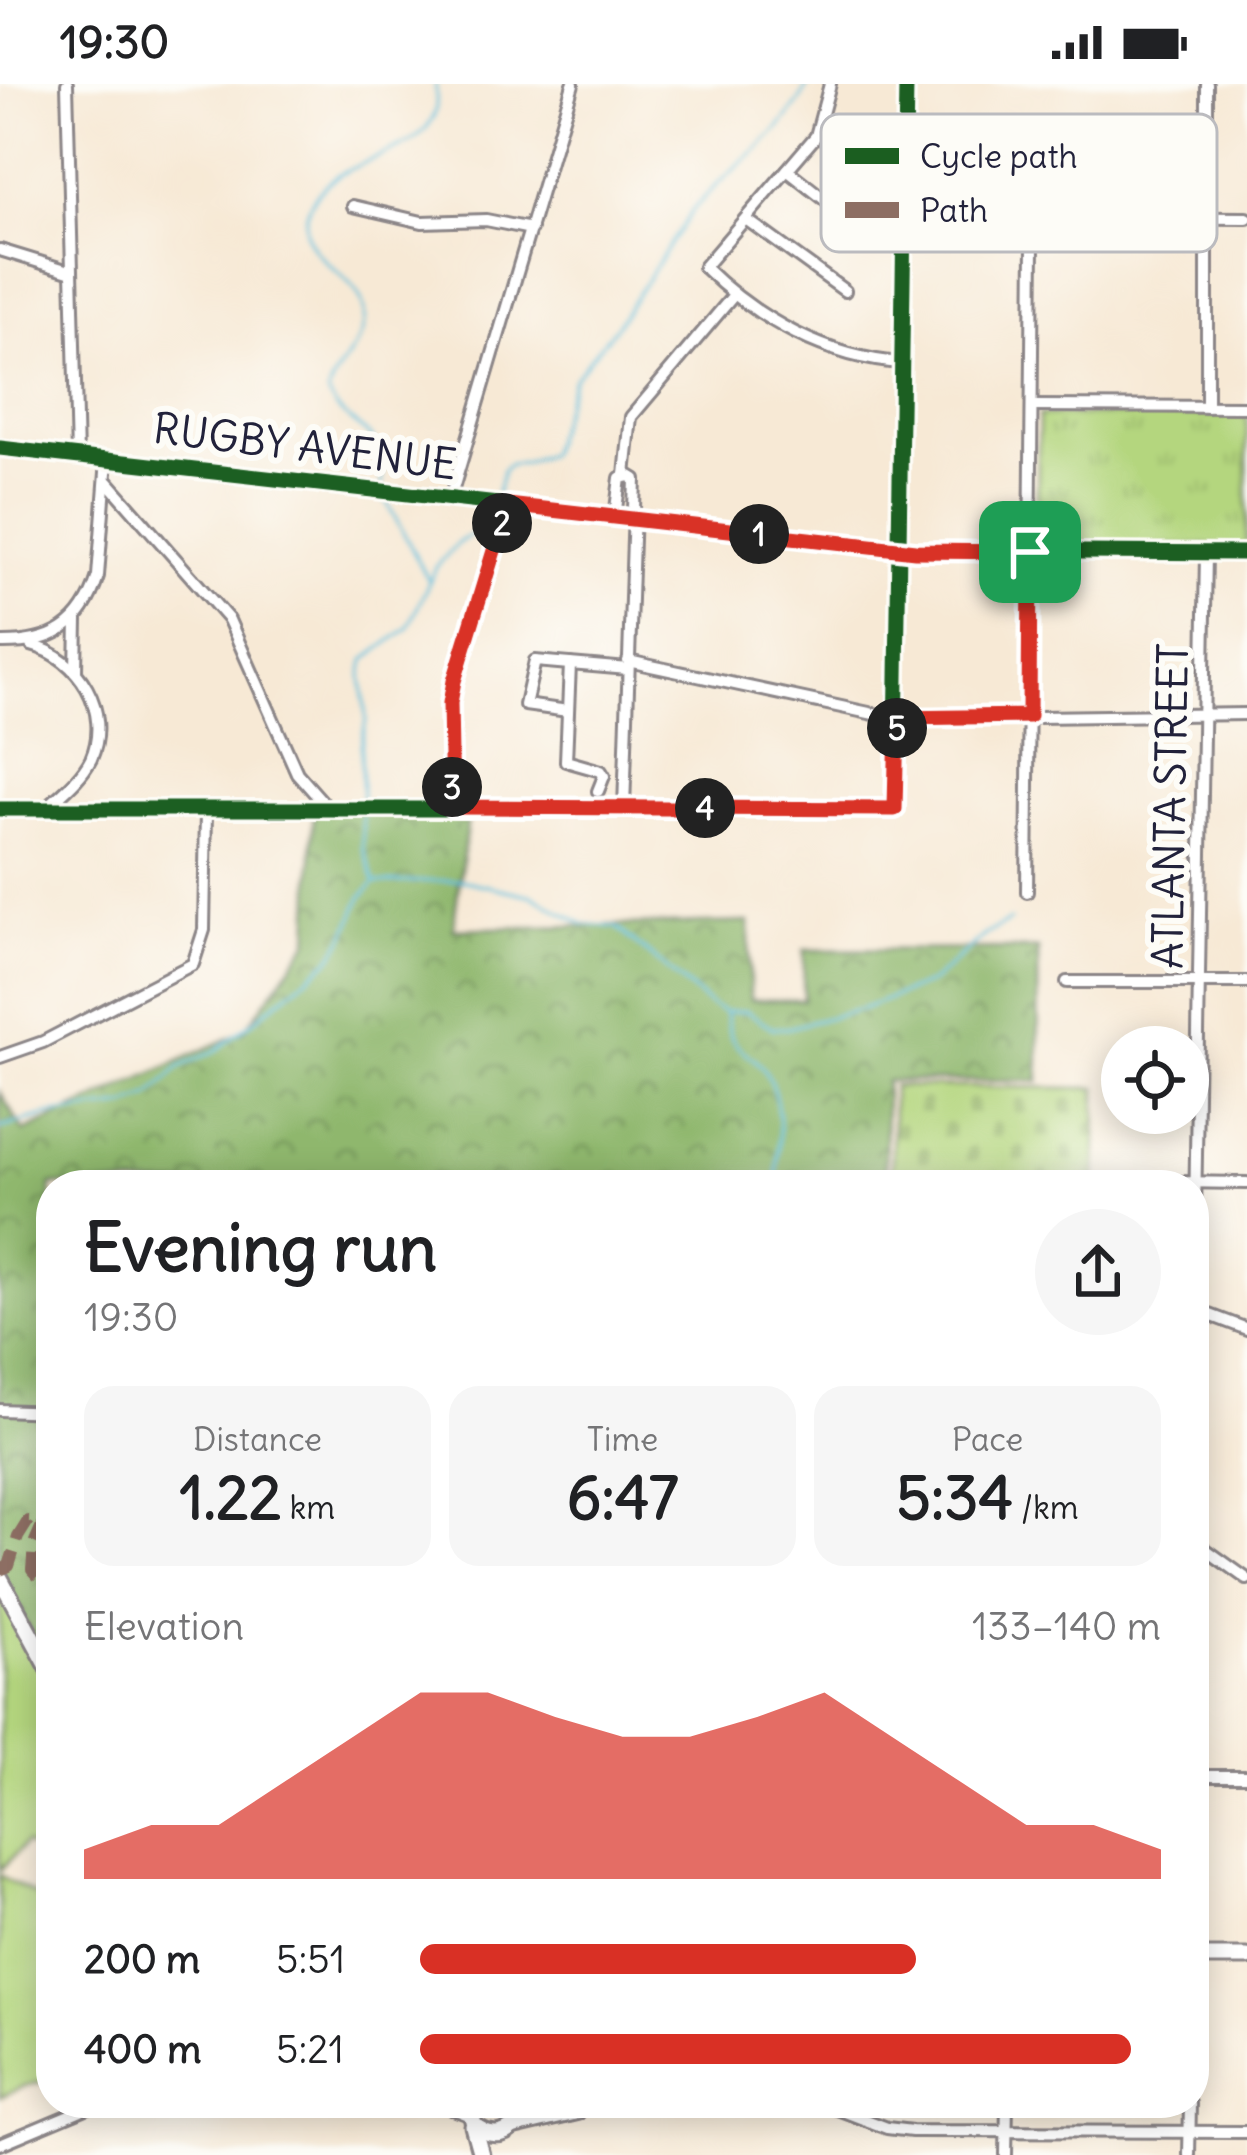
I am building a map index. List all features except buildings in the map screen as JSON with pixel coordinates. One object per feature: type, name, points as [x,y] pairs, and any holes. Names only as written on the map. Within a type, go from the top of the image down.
[{"type":"street","points":[[68,84],[77,456]]},
{"type":"street","points":[[450,499],[573,84]]},
{"type":"street","points":[[906,84],[906,114]]},
{"type":"street","points":[[821,117],[815,136],[704,267],[733,296],[819,345],[902,363]]},
{"type":"street","points":[[787,170],[821,197]]},
{"type":"street","points":[[353,206],[422,222],[486,220],[531,229]]},
{"type":"street","points":[[747,220],[845,291]]},
{"type":"street","points":[[0,250],[72,272]]},
{"type":"street","points":[[0,809],[895,809],[904,252]]},
{"type":"street","points":[[1028,892],[1033,252]]},
{"type":"street","points":[[1207,252],[1207,407]]},
{"type":"street","points":[[625,476],[631,417],[733,296]]},
{"type":"street","points":[[1032,406],[1247,407]]},
{"type":"street","name":"RUGBY AVENUE","points":[[0,448],[899,550],[1247,553]]},
{"type":"street","points":[[76,671],[77,620],[98,576],[107,460]]},
{"type":"street","points":[[615,518],[620,478],[635,479],[624,808]]},
{"type":"street","points":[[108,482],[229,620],[297,773],[327,807]]},
{"type":"street","points":[[452,807],[450,703],[454,681],[508,505]]},
{"type":"street","name":"ATLANTA STREET","points":[[1198,1170],[1206,553]]},
{"type":"street","points":[[0,643],[29,642],[77,620]]},
{"type":"street","points":[[29,642],[58,655],[76,671],[96,712],[95,747],[81,775],[45,809]]},
{"type":"street","points":[[568,711],[524,705],[535,661],[628,665],[897,718],[1247,714]]},
{"type":"street","points":[[570,664],[566,761],[601,771],[604,776],[598,791]]},
{"type":"street","points":[[0,1057],[43,1042],[193,964],[204,930],[206,811]]},
{"type":"street","points":[[1067,982],[1247,982]]},
{"type":"street","points":[[1209,1183],[1247,1183]]},
{"type":"street","points":[[1209,1315],[1247,1329]]},
{"type":"street","points":[[0,1410],[36,1411]]},
{"type":"street","points":[[1209,1552],[1247,1580]]},
{"type":"street","points":[[0,1578],[36,1644]]},
{"type":"street","points":[[1209,1776],[1247,1776]]},
{"type":"street","points":[[1209,1957],[1247,1958]]},
{"type":"street","points":[[0,2144],[62,2118]]},
{"type":"street","points":[[471,2118],[481,2155]]},
{"type":"street","points":[[473,2118],[485,2133],[561,2118]]},
{"type":"street","points":[[495,2155],[519,2118]]},
{"type":"street","points":[[868,2118],[899,2130],[1247,2132]]},
{"type":"street","points":[[1006,2118],[1006,2155]]},
{"type":"street","points":[[1190,2118],[1190,2155]]},
{"type":"green space","points":[[1039,415],[1247,415],[1247,546],[1036,545]]},
{"type":"green space","points":[[314,804],[469,810],[453,929],[749,922],[750,1000],[803,1000],[804,950],[1038,949],[1039,1081],[886,1081],[885,1170],[36,1170],[36,1641],[0,1577],[0,1092],[24,1132],[244,1031],[309,941]]},
{"type":"green space","points":[[893,1086],[1097,1088],[1096,1170],[892,1170]]},
{"type":"green space","points":[[0,1578],[36,1641],[36,1850],[25,1844],[0,1870]]},
{"type":"green space","points":[[0,1875],[36,1896],[36,2083],[0,2097]]},
{"type":"waterway","points":[[382,486],[382,465],[373,440],[328,394],[361,335],[364,311],[350,284],[315,250],[306,222],[322,188],[427,127],[436,108],[436,84]]},
{"type":"waterway","points":[[496,496],[503,470],[510,464],[548,454],[574,378],[614,329],[693,210],[786,120],[808,84]]},
{"type":"waterway","points":[[383,495],[428,579]]},
{"type":"waterway","points":[[362,806],[365,660],[408,628],[436,567],[458,543],[481,528],[493,510]]},
{"type":"waterway","points":[[362,816],[363,848],[375,881]]},
{"type":"waterway","points":[[376,883],[461,880],[533,896],[583,924],[616,927],[710,1005],[725,1012],[746,1011],[773,1028],[865,1008],[931,982],[986,934],[1010,921]]},
{"type":"waterway","points":[[0,1128],[52,1114],[127,1106],[151,1095],[180,1067],[217,1050],[328,961],[344,939],[362,896],[374,884]]},
{"type":"waterway","points":[[726,1013],[736,1045],[760,1064],[772,1086],[779,1128],[778,1170]]},
{"type":"marked path","points":[[0,1570],[9,1566],[28,1521],[36,1521]]},
{"type":"marked path","points":[[36,1539],[32,1570],[36,1574]]},
{"type":"cycle path","points":[[906,84],[906,114]]},
{"type":"cycle path","points":[[0,809],[895,809],[903,252]]},
{"type":"cycle path","points":[[0,448],[915,551],[1247,553]]},
{"type":"route","points":[[508,505],[915,551],[1030,552],[1029,716],[897,718],[895,809],[452,807],[450,703],[454,681],[508,505]]}]
